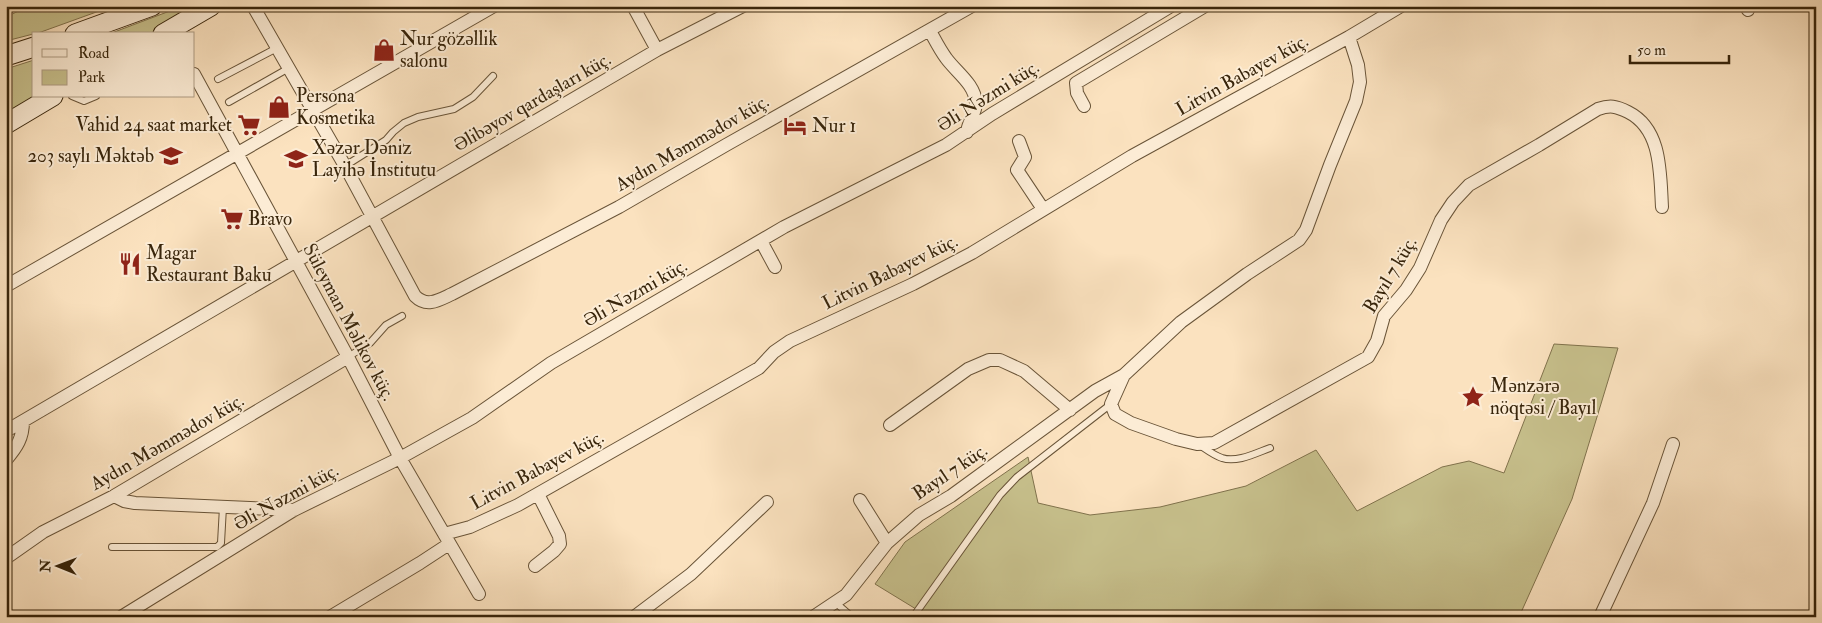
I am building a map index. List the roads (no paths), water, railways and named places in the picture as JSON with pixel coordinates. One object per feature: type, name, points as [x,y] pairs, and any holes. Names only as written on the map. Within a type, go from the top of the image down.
[{"type":"street","points":[[80,32],[152,6]]},
{"type":"street","points":[[170,32],[211,6]]},
{"type":"street","points":[[253,6],[373,216]]},
{"type":"street","points":[[633,6],[657,50]]},
{"type":"street","name":"Əlibəyov qardaşları küç.","points":[[6,431],[657,50],[743,6]]},
{"type":"street","name":"Aydın Məmmədov küç.","points":[[373,216],[415,296],[426,303],[435,302],[619,207],[726,144],[972,6]]},
{"type":"street","name":"Əli Nəzmi küç.","points":[[121,617],[294,510],[400,458],[472,418],[551,363],[784,227],[933,153],[992,114],[1170,6]]},
{"type":"street","points":[[1084,106],[1077,93],[1076,82],[1205,6]]},
{"type":"street","name":"Litvin Babayev küç.","points":[[330,617],[420,564],[447,539],[538,494],[758,368],[774,352],[790,341],[913,284],[972,252],[1132,156],[1349,37],[1401,6]]},
{"type":"street","points":[[6,286],[491,7]]},
{"type":"street","points":[[930,31],[946,58],[972,88],[976,100],[975,110],[967,132]]},
{"type":"street","name":"Bayıl 7 küç.","points":[[812,617],[841,610],[846,595],[887,543],[920,514],[951,496],[1095,391],[1124,375],[1181,322],[1247,274],[1299,240],[1306,230],[1356,101],[1360,82],[1358,65],[1349,37]]},
{"type":"street","points":[[6,56],[32,48]]},
{"type":"street","name":"Süleyman Məlikov küç.","points":[[195,76],[348,357],[400,458],[479,594]]},
{"type":"street","points":[[6,124],[50,98]]},
{"type":"street","name":"Bayıl 7 küç.","points":[[1124,375],[1110,404],[1115,414],[1131,423],[1176,440],[1197,444],[1214,443],[1226,437],[1368,357],[1376,341],[1384,316],[1411,283],[1453,202],[1469,185],[1598,109],[1616,106],[1632,114],[1645,124],[1655,145],[1662,207]]},
{"type":"street","points":[[1019,141],[1025,157],[1017,170],[1043,209]]},
{"type":"street","points":[[761,241],[775,267]]},
{"type":"street","name":"Aydın Məmmədov küç.","points":[[6,558],[43,532],[114,496],[348,357]]},
{"type":"street","points":[[890,425],[968,369],[989,360],[1000,360],[1024,371],[1070,410]]},
{"type":"street","points":[[6,460],[20,441],[23,434],[23,421]]},
{"type":"street","points":[[1600,617],[1653,503],[1673,444]]},
{"type":"street","points":[[536,566],[560,544],[559,536],[538,494]]},
{"type":"street","points":[[114,496],[124,501],[135,503],[294,510]]},
{"type":"street","points":[[860,500],[887,543]]},
{"type":"street","points":[[634,617],[691,574],[767,502]]},
{"type":"lane","points":[[218,79],[278,48]]},
{"type":"lane","points":[[229,102],[289,68]]},
{"type":"lane","points":[[345,166],[386,140],[404,123],[418,117],[454,109],[473,97],[493,76]]},
{"type":"lane","points":[[77,98],[84,101],[91,98]]},
{"type":"lane","points":[[348,357],[370,343],[386,325],[402,316]]},
{"type":"lane","points":[[913,617],[1000,494],[1017,477],[1110,404]]},
{"type":"lane","points":[[1197,444],[1222,458],[1230,459],[1238,459],[1270,448]]},
{"type":"lane","points":[[112,546],[217,546],[221,543],[224,507]]},
{"type":"lane","points":[[841,610],[852,617]]},
{"type":"place","name":"Nur gözəllik salonu","points":[[384,50]]},
{"type":"place","name":"Persona Kosmetika","points":[[279,107]]},
{"type":"place","name":"Vahid 24 saat market","points":[[249,125]]},
{"type":"place","name":"Nur 1","points":[[795,126]]},
{"type":"place","name":"203 saylı Məktəb","points":[[171,156]]},
{"type":"place","name":"Xəzər Dəniz Layihə İnstitutu","points":[[296,159]]},
{"type":"place","name":"Bravo","points":[[232,219]]},
{"type":"place","name":"Magar Restaurant Baku","points":[[130,264]]},
{"type":"place","name":"Mənzərə nöqtəsi / Bayıl","points":[[1473,397]]}]
